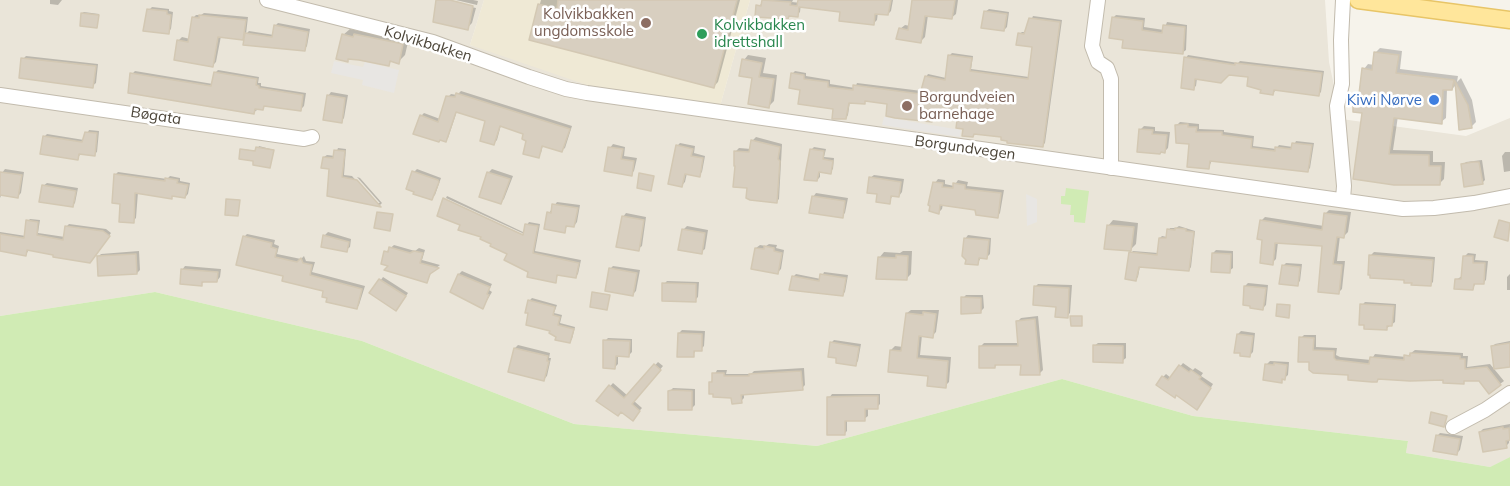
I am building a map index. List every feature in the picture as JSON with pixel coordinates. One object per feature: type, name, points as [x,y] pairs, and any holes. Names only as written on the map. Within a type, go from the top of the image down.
[{"type":"main road","points":[[1358,0],[1510,20]]},
{"type":"street","name":"Kolvikbakken","points":[[267,0],[433,42],[529,77],[587,93]]},
{"type":"street","points":[[1098,0],[1092,46],[1098,62],[1107,68],[1111,79],[1111,168]]},
{"type":"street","points":[[1343,0],[1342,84],[1337,106],[1344,186],[1343,200]]},
{"type":"street","name":"Borgundvegen","points":[[587,93],[1413,209],[1474,203],[1510,196]]},
{"type":"street","name":"Bøgata","points":[[0,95],[304,139],[312,137]]},
{"type":"street","points":[[1453,427],[1510,393]]},
{"type":"shaded area","points":[[0,0],[484,0],[470,45],[659,96],[720,106],[750,0],[1325,0],[1329,62],[1341,119],[1466,136],[1510,118],[1510,457],[1490,467],[1406,453],[1408,441],[1193,416],[1062,379],[817,446],[574,424],[362,341],[155,292],[0,316]]},
{"type":"shaded area","points":[[484,0],[750,0],[720,106],[587,85],[470,45]]},
{"type":"shaded area","points":[[334,61],[363,67],[365,62],[399,70],[394,93],[362,85],[363,80],[331,73]]},
{"type":"shaded area","points":[[884,117],[961,130],[960,137],[882,125]]},
{"type":"shaded area","points":[[1026,194],[1037,199],[1037,222],[1027,226]]},
{"type":"green space","points":[[1066,188],[1089,191],[1085,223],[1074,222],[1074,215],[1070,215],[1071,205],[1061,204],[1061,196],[1065,196]]},
{"type":"green space","points":[[155,292],[362,341],[574,424],[817,446],[1062,379],[1193,416],[1408,441],[1406,453],[1490,467],[1510,457],[1510,486],[0,486],[0,316]]},
{"type":"building","points":[[436,0],[450,0],[473,6],[468,30],[433,22]]},
{"type":"building","points":[[558,0],[737,0],[714,88],[529,40],[538,4],[557,9]]},
{"type":"building","points":[[762,0],[791,2],[790,5],[797,6],[798,0],[891,0],[888,15],[875,14],[874,25],[839,21],[840,12],[799,7],[798,17],[789,16],[788,19],[755,17],[756,5],[761,6]]},
{"type":"building","points":[[912,0],[955,0],[952,19],[925,16],[921,43],[896,39],[899,28],[908,30]]},
{"type":"building","points":[[147,9],[167,11],[167,14],[171,15],[169,34],[143,31]]},
{"type":"building","points":[[984,11],[1007,14],[1004,31],[981,28]]},
{"type":"building","points":[[81,13],[99,15],[97,28],[80,26]]},
{"type":"building","points":[[199,15],[246,20],[243,40],[218,37],[213,67],[174,60],[177,40],[188,42],[192,17],[199,18]]},
{"type":"building","points":[[1112,17],[1143,21],[1142,30],[1162,33],[1163,25],[1185,27],[1183,54],[1122,48],[1123,40],[1109,38]]},
{"type":"building","points":[[1029,18],[1060,22],[1043,147],[1007,143],[1001,140],[1001,137],[974,134],[973,137],[962,136],[963,129],[956,128],[958,113],[934,110],[932,122],[895,118],[886,116],[887,104],[865,101],[865,104],[849,103],[846,119],[832,119],[833,109],[798,104],[800,90],[789,88],[791,73],[804,75],[804,79],[828,82],[828,87],[853,90],[853,85],[920,94],[925,76],[945,80],[948,55],[972,58],[970,71],[1028,79],[1032,47],[1016,45],[1018,33],[1024,34]]},
{"type":"building","points":[[274,25],[308,32],[305,51],[243,45],[245,33],[272,37]]},
{"type":"building","points":[[342,34],[353,37],[354,34],[403,44],[399,64],[390,61],[389,66],[359,60],[348,59],[348,62],[336,59]]},
{"type":"building","points":[[1374,52],[1399,55],[1396,73],[1454,80],[1452,90],[1443,90],[1442,124],[1394,118],[1389,154],[1429,155],[1429,166],[1441,166],[1440,185],[1394,185],[1353,179],[1362,113],[1353,112],[1353,94],[1359,94],[1362,68],[1372,70]]},
{"type":"building","points":[[1184,57],[1235,65],[1235,63],[1322,73],[1319,96],[1274,90],[1273,95],[1260,93],[1261,90],[1247,86],[1248,77],[1229,75],[1221,83],[1195,79],[1194,90],[1181,88]]},
{"type":"building","points":[[21,58],[96,66],[93,88],[19,78]]},
{"type":"building","points":[[742,59],[762,63],[759,77],[774,79],[769,108],[748,104],[752,78],[739,76]]},
{"type":"building","points":[[214,72],[257,79],[256,85],[259,88],[303,95],[301,111],[264,106],[263,110],[255,109],[254,114],[128,93],[130,73],[211,86]]},
{"type":"building","points":[[1455,81],[1468,105],[1472,128],[1459,130]]},
{"type":"building","points":[[456,93],[570,129],[562,152],[542,146],[539,158],[523,154],[526,141],[522,139],[523,134],[500,126],[494,145],[480,141],[485,121],[456,112],[446,142],[413,134],[420,115],[438,122],[446,96],[455,97]]},
{"type":"building","points":[[327,95],[345,98],[342,123],[323,120]]},
{"type":"building","points":[[1188,124],[1188,127],[1197,127],[1196,132],[1222,132],[1222,135],[1252,139],[1251,148],[1275,151],[1275,147],[1291,149],[1292,143],[1312,145],[1308,172],[1210,161],[1209,169],[1187,167],[1189,144],[1176,143],[1175,125]]},
{"type":"building","points":[[1139,129],[1153,130],[1152,134],[1167,135],[1165,153],[1137,152]]},
{"type":"building","points":[[85,132],[97,133],[95,156],[79,154],[78,160],[40,154],[43,136],[82,142]]},
{"type":"building","points":[[751,140],[780,147],[777,203],[750,200],[746,198],[747,188],[733,187],[734,151],[749,152]]},
{"type":"building","points":[[676,145],[693,149],[691,156],[703,158],[700,177],[685,174],[682,187],[668,184]]},
{"type":"building","points":[[256,147],[274,150],[270,168],[253,165],[253,161],[239,159],[240,149],[255,151]]},
{"type":"building","points":[[608,147],[623,149],[621,159],[634,161],[632,176],[604,171]]},
{"type":"building","points":[[810,149],[824,151],[823,159],[833,161],[831,174],[819,172],[817,181],[804,180]]},
{"type":"building","points":[[334,150],[345,151],[342,177],[357,180],[381,207],[327,196],[329,169],[321,168],[323,157],[333,158]]},
{"type":"building","points":[[1479,162],[1483,184],[1464,187],[1461,164]]},
{"type":"building","points":[[412,171],[438,180],[432,200],[413,194],[414,192],[406,189]]},
{"type":"building","points":[[0,172],[22,175],[18,198],[0,195]]},
{"type":"building","points":[[487,172],[510,179],[501,204],[479,197]]},
{"type":"building","points":[[639,173],[654,176],[651,191],[637,188]]},
{"type":"building","points":[[114,174],[165,181],[165,178],[178,180],[177,183],[188,185],[185,198],[172,196],[172,199],[135,193],[134,223],[119,222],[120,204],[112,203]]},
{"type":"building","points":[[869,177],[901,182],[899,197],[891,196],[890,204],[876,202],[877,194],[867,193]]},
{"type":"building","points":[[933,182],[943,183],[942,187],[953,188],[953,183],[965,185],[965,189],[1001,193],[998,218],[976,215],[975,210],[940,205],[939,214],[929,211],[930,206],[928,205]]},
{"type":"building","points":[[42,185],[76,191],[73,207],[39,202]]},
{"type":"building","points":[[812,196],[845,201],[843,218],[809,213]]},
{"type":"building","points":[[443,198],[523,235],[525,224],[538,226],[533,253],[579,263],[576,278],[557,275],[556,283],[527,277],[528,272],[504,260],[507,254],[490,246],[491,244],[480,239],[481,237],[458,230],[460,225],[437,216]]},
{"type":"building","points":[[226,199],[240,200],[238,216],[225,215]]},
{"type":"building","points":[[552,204],[578,208],[574,227],[566,226],[565,233],[544,229],[547,212],[551,213]]},
{"type":"building","points":[[377,212],[393,214],[390,231],[374,228]]},
{"type":"building","points":[[1324,213],[1347,216],[1344,238],[1337,237],[1333,264],[1342,265],[1339,294],[1318,292],[1322,246],[1275,243],[1273,265],[1260,263],[1262,240],[1257,239],[1260,220],[1322,230]]},
{"type":"building","points":[[622,216],[644,220],[639,251],[616,247]]},
{"type":"building","points":[[26,220],[38,222],[37,235],[63,240],[65,226],[103,231],[110,236],[90,263],[27,250],[26,256],[0,251],[0,234],[24,238]]},
{"type":"building","points":[[1499,220],[1510,223],[1508,241],[1494,237]]},
{"type":"building","points":[[1107,225],[1134,227],[1131,251],[1104,249]]},
{"type":"building","points":[[1175,228],[1194,232],[1189,271],[1139,267],[1136,281],[1125,279],[1129,252],[1157,255],[1159,238],[1166,238],[1167,229],[1175,230]]},
{"type":"building","points":[[682,229],[705,233],[702,254],[678,250]]},
{"type":"building","points":[[323,235],[349,242],[347,252],[321,247]]},
{"type":"building","points":[[243,236],[272,243],[271,247],[277,249],[275,257],[297,262],[301,258],[303,263],[312,265],[310,275],[362,289],[357,309],[326,302],[327,298],[322,297],[323,291],[282,281],[283,276],[236,265]]},
{"type":"building","points":[[964,238],[989,240],[987,259],[979,258],[978,265],[965,264],[966,260],[962,256]]},
{"type":"building","points":[[764,246],[782,253],[778,274],[751,269],[755,248],[764,249]]},
{"type":"building","points":[[389,247],[410,253],[414,251],[423,253],[420,263],[439,268],[430,274],[427,283],[384,270],[388,266],[381,264],[384,251],[388,252]]},
{"type":"building","points":[[1212,253],[1231,254],[1230,273],[1211,272]]},
{"type":"building","points":[[136,254],[137,274],[98,276],[97,256]]},
{"type":"building","points":[[896,255],[908,256],[907,280],[876,279],[878,257],[896,258]]},
{"type":"building","points":[[1369,255],[1433,260],[1431,286],[1411,285],[1412,283],[1404,283],[1404,280],[1370,278],[1368,275]]},
{"type":"building","points":[[1463,256],[1473,256],[1473,263],[1485,263],[1484,284],[1474,284],[1473,290],[1454,289],[1455,279],[1461,279]]},
{"type":"building","points":[[1282,265],[1300,267],[1298,286],[1279,284]]},
{"type":"building","points":[[609,268],[637,273],[633,296],[605,291]]},
{"type":"building","points":[[181,269],[218,272],[217,282],[202,282],[202,286],[180,284]]},
{"type":"building","points":[[458,274],[490,287],[483,309],[450,292]]},
{"type":"building","points":[[820,274],[846,278],[843,296],[789,290],[792,276],[819,281]]},
{"type":"building","points":[[379,279],[406,296],[396,311],[369,293]]},
{"type":"building","points":[[662,283],[696,284],[696,302],[662,301]]},
{"type":"building","points":[[1034,286],[1069,288],[1068,318],[1055,317],[1056,307],[1033,305]]},
{"type":"building","points":[[1244,286],[1266,288],[1263,310],[1243,305]]},
{"type":"building","points":[[592,292],[610,295],[607,310],[590,307]]},
{"type":"building","points":[[961,297],[981,298],[981,313],[961,314]]},
{"type":"building","points":[[528,300],[555,307],[553,315],[560,317],[558,325],[574,329],[570,343],[555,340],[556,337],[549,333],[550,331],[526,325],[528,313],[525,313]]},
{"type":"building","points":[[1277,304],[1290,305],[1289,318],[1276,316]]},
{"type":"building","points":[[1360,304],[1394,306],[1392,326],[1387,326],[1387,330],[1364,329],[1364,325],[1359,325]]},
{"type":"building","points":[[923,312],[936,314],[933,338],[919,336],[917,358],[948,361],[946,388],[927,386],[928,376],[888,372],[890,350],[901,351],[906,313],[923,315]]},
{"type":"building","points":[[1070,316],[1082,316],[1082,326],[1071,326]]},
{"type":"building","points":[[1035,319],[1040,375],[1020,375],[1021,365],[995,365],[995,368],[979,368],[979,346],[1018,346],[1016,321]]},
{"type":"building","points":[[678,333],[702,334],[702,351],[694,351],[694,357],[677,357]]},
{"type":"building","points":[[1237,334],[1253,336],[1250,357],[1234,353]]},
{"type":"building","points":[[1299,337],[1314,338],[1313,350],[1334,351],[1336,360],[1369,364],[1370,357],[1404,360],[1404,355],[1410,356],[1410,353],[1460,356],[1460,359],[1465,359],[1465,369],[1487,367],[1501,385],[1489,394],[1479,381],[1464,381],[1464,384],[1443,383],[1443,380],[1378,379],[1377,382],[1372,382],[1348,380],[1348,375],[1313,373],[1309,370],[1309,362],[1298,362]]},
{"type":"building","points":[[603,340],[630,341],[629,357],[616,356],[615,369],[603,368]]},
{"type":"building","points":[[830,342],[859,347],[856,366],[836,363],[836,358],[828,357]]},
{"type":"building","points":[[1510,343],[1510,367],[1494,369],[1491,346]]},
{"type":"building","points":[[1093,345],[1123,346],[1123,363],[1093,362]]},
{"type":"building","points":[[514,348],[548,356],[544,381],[508,372]]},
{"type":"building","points":[[1274,363],[1287,365],[1285,380],[1282,379],[1282,383],[1263,380],[1265,364],[1274,365]]},
{"type":"building","points":[[654,364],[661,370],[632,404],[640,411],[633,421],[621,412],[618,416],[596,401],[609,385],[624,398]]},
{"type":"building","points":[[1179,365],[1201,377],[1199,379],[1211,388],[1197,410],[1176,395],[1175,398],[1156,385],[1162,376],[1168,380]]},
{"type":"building","points":[[801,371],[803,390],[741,395],[742,403],[732,404],[731,398],[713,397],[713,394],[709,394],[712,373],[724,373],[724,376],[749,376],[749,374]]},
{"type":"building","points":[[668,391],[692,391],[692,410],[668,410]]},
{"type":"building","points":[[878,396],[878,409],[865,409],[865,421],[845,421],[845,435],[827,435],[827,397]]},
{"type":"building","points":[[1431,412],[1447,416],[1444,427],[1429,423]]},
{"type":"building","points":[[1503,427],[1503,429],[1509,428],[1510,440],[1506,441],[1507,448],[1483,452],[1479,432]]},
{"type":"building","points":[[1436,435],[1460,439],[1457,455],[1433,451]]},
{"type":"place","name":"Kolvikbakken ungdomsskole","points":[[646,23]]},
{"type":"place","name":"Kolvikbakken idrettshall","points":[[702,34]]},
{"type":"place","name":"Kiwi Nørve","points":[[1434,100]]},
{"type":"place","name":"Borgundveien barnehage","points":[[907,106]]}]
